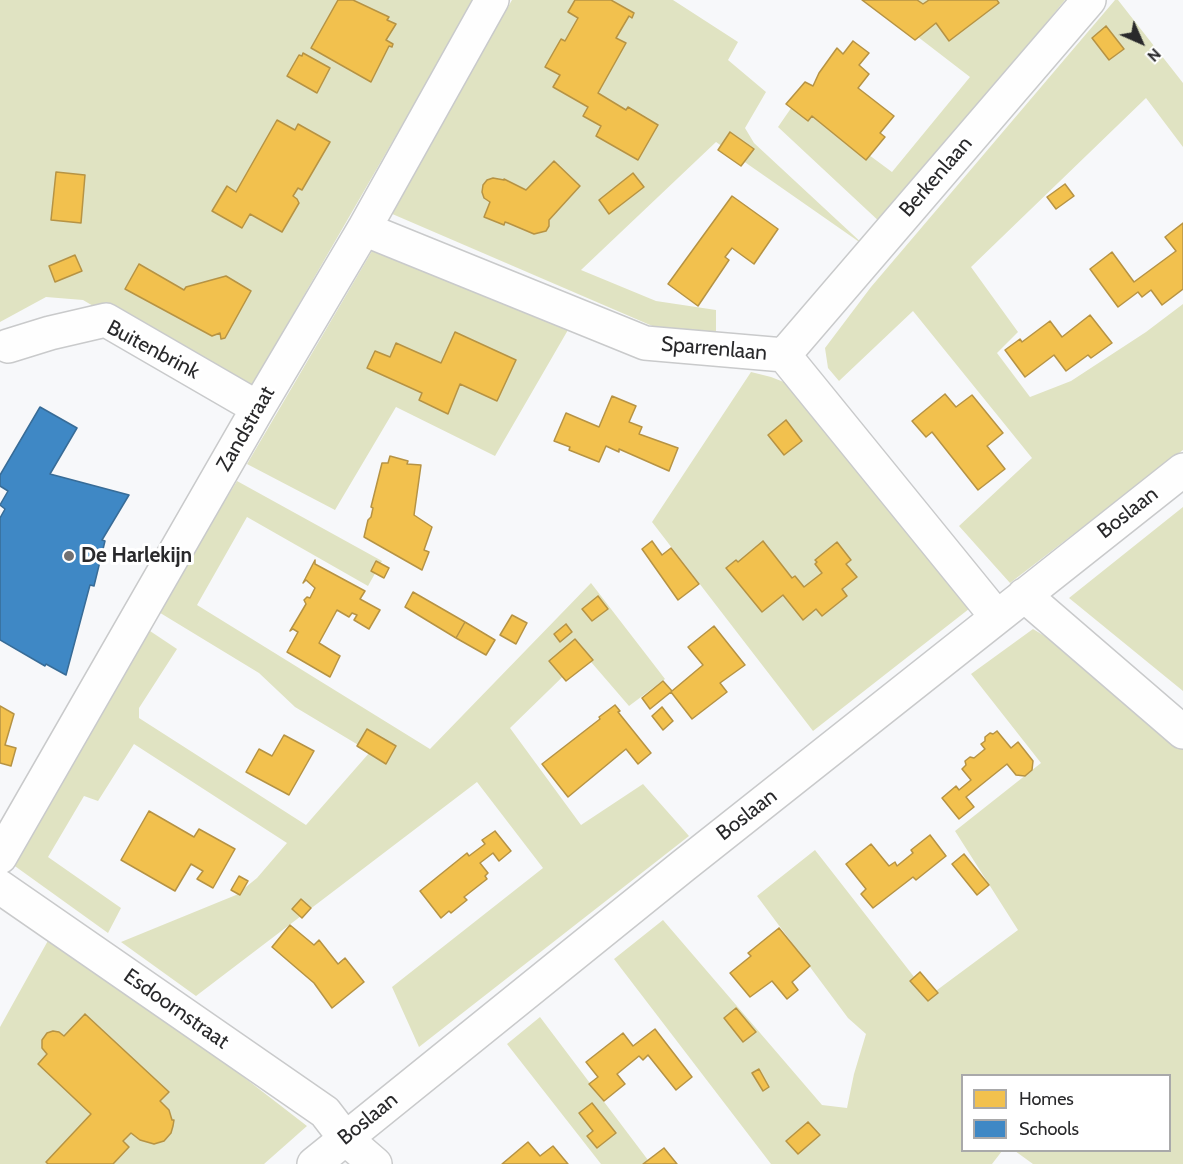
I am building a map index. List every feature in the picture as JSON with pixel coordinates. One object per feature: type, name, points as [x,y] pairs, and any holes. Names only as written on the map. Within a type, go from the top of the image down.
[{"type":"street","name":"Zandstraat","points":[[0,857],[258,408],[364,229],[492,0]]},
{"type":"street","name":"Berkenlaan","points":[[784,355],[1089,0]]},
{"type":"street","name":"Sparrenlaan","points":[[364,229],[645,343],[784,355],[997,617]]},
{"type":"street","name":"Buitenbrink","points":[[8,346],[106,320],[258,408]]},
{"type":"street","name":"Boslaan","points":[[314,1164],[683,866],[1183,470]]},
{"type":"street","points":[[1024,595],[1183,732]]},
{"type":"street","name":"Esdoornstraat","points":[[0,886],[325,1112],[345,1138],[375,1164]]},
{"type":"green space","points":[[0,0],[474,0],[246,396],[83,300],[46,297],[0,322]]},
{"type":"green space","points":[[512,0],[673,0],[738,42],[728,60],[766,92],[745,128],[754,143],[865,246],[716,142],[581,270],[656,301],[716,310],[716,332],[697,334],[657,328],[390,213]]},
{"type":"green space","points":[[870,0],[1065,0],[882,224],[778,127],[796,101],[892,172],[970,77]]},
{"type":"green space","points":[[1115,0],[1118,0],[1183,83],[1183,147],[1146,98],[971,267],[1018,332],[997,353],[1030,397],[1071,381],[1146,332],[1183,304],[1183,450],[1010,583],[959,526],[1032,458],[913,311],[839,381],[828,368],[825,348],[871,287]]},
{"type":"green space","points":[[379,239],[572,323],[495,456],[396,407],[335,510],[247,464]]},
{"type":"green space","points":[[751,372],[799,388],[974,605],[813,731],[652,522]]},
{"type":"green space","points":[[237,481],[382,561],[368,586],[247,517],[197,605],[430,749],[591,583],[665,679],[629,706],[585,655],[510,728],[581,825],[643,784],[689,836],[419,1047],[392,987],[543,868],[477,782],[196,996],[121,942],[236,895],[257,878],[287,843],[134,744],[98,801],[84,796],[48,857],[121,908],[108,933],[12,864],[147,629],[177,649],[139,708],[139,718],[306,825],[370,752],[295,707],[259,673],[157,611]]},
{"type":"green space","points":[[1183,507],[1183,691],[1069,598]]},
{"type":"green space","points":[[1033,629],[1066,649],[1183,744],[1183,1164],[1033,1164],[1016,1152],[1171,1152],[1171,1074],[961,1074],[961,1152],[1001,1152],[992,1164],[771,1164],[614,959],[663,920],[822,1105],[847,1108],[866,1034],[848,1018],[757,896],[815,850],[929,996],[1018,930],[955,831],[1041,763],[971,674]]},
{"type":"green space","points":[[50,937],[162,1014],[307,1126],[264,1164],[0,1164],[0,1027]]},
{"type":"green space","points":[[540,1017],[651,1164],[601,1164],[507,1044]]},
{"type":"building: Homes","points":[[338,0],[353,0],[389,17],[387,20],[396,24],[386,40],[393,44],[392,47],[389,46],[371,82],[311,48]]},
{"type":"building: Homes","points":[[575,0],[611,0],[634,13],[632,18],[629,16],[616,38],[626,43],[598,93],[626,110],[628,107],[658,125],[638,160],[596,136],[601,126],[583,116],[588,107],[553,87],[560,75],[545,67],[561,39],[565,41],[578,18],[568,12]]},
{"type":"building: Homes","points":[[862,0],[917,0],[923,4],[929,0],[997,0],[999,3],[949,41],[936,23],[915,40]]},
{"type":"building: Homes","points":[[1106,26],[1124,49],[1109,60],[1092,38]]},
{"type":"building: Homes","points":[[853,41],[869,53],[859,65],[869,74],[858,88],[894,116],[880,133],[885,137],[866,160],[812,116],[808,121],[786,104],[805,82],[813,86],[819,73],[837,48],[843,54]]},
{"type":"building: Homes","points":[[303,53],[330,68],[317,93],[287,76],[299,55],[302,56]]},
{"type":"building: Homes","points":[[277,120],[295,130],[298,124],[330,142],[302,190],[298,188],[293,196],[299,203],[282,232],[250,214],[242,228],[212,211],[227,186],[236,192]]},
{"type":"building: Homes","points":[[730,132],[754,149],[741,166],[718,150]]},
{"type":"building: Homes","points":[[554,161],[580,186],[549,220],[546,231],[534,234],[508,223],[505,222],[504,225],[484,217],[490,202],[484,198],[482,192],[487,180],[504,179],[526,190]]},
{"type":"building: Homes","points":[[56,172],[85,175],[81,223],[51,220]]},
{"type":"building: Homes","points":[[633,173],[644,187],[609,214],[599,200]]},
{"type":"building: Homes","points":[[1065,184],[1074,196],[1056,209],[1047,197]]},
{"type":"building: Homes","points":[[732,196],[778,229],[754,264],[732,248],[725,257],[729,260],[698,306],[668,284]]},
{"type":"building: Homes","points":[[1183,223],[1183,289],[1162,305],[1151,290],[1142,297],[1138,292],[1118,307],[1090,269],[1112,252],[1134,282],[1176,251],[1165,237]]},
{"type":"building: Homes","points":[[75,255],[82,271],[55,282],[49,266]]},
{"type":"building: Homes","points":[[139,264],[184,290],[186,287],[226,276],[251,291],[225,338],[221,339],[220,333],[212,336],[125,289]]},
{"type":"building: Homes","points":[[1090,315],[1112,343],[1091,358],[1088,355],[1066,371],[1054,355],[1025,377],[1005,350],[1020,339],[1022,342],[1050,321],[1062,337]]},
{"type":"building: Homes","points":[[455,332],[516,360],[497,401],[460,384],[448,414],[419,400],[422,393],[367,368],[375,351],[390,357],[396,343],[441,363]]},
{"type":"building: Homes","points":[[945,394],[956,407],[972,395],[1003,433],[987,446],[1005,469],[978,490],[932,432],[926,437],[912,421]]},
{"type":"building: Homes","points":[[612,396],[636,406],[629,422],[642,427],[639,434],[678,448],[669,471],[619,449],[619,452],[606,446],[599,462],[569,450],[570,447],[554,441],[566,413],[599,427]]},
{"type":"building: Homes","points":[[786,420],[802,441],[784,455],[768,435]]},
{"type":"building: Homes","points":[[390,456],[408,461],[407,464],[421,465],[414,515],[432,527],[424,550],[429,552],[422,570],[364,537],[368,520],[371,517],[373,508],[371,507],[382,463],[388,463]]},
{"type":"building: Homes","points":[[652,541],[662,555],[671,548],[699,584],[678,600],[642,549]]},
{"type":"building: Homes","points":[[763,541],[792,578],[795,576],[804,587],[822,573],[815,564],[817,562],[815,560],[837,542],[851,560],[846,564],[857,577],[842,589],[847,596],[822,616],[816,609],[803,620],[783,595],[762,612],[726,568],[736,560],[738,562]]},
{"type":"building: Homes","points":[[315,560],[315,564],[365,591],[360,599],[380,610],[369,629],[354,620],[357,615],[352,613],[349,617],[337,610],[319,643],[340,656],[330,677],[287,652],[298,632],[293,629],[290,631],[306,604],[304,600],[307,597],[310,598],[315,588],[306,580],[303,583]]},
{"type":"building: Homes","points":[[376,561],[389,568],[384,578],[371,571]]},
{"type":"building: Homes","points":[[413,592],[465,622],[456,638],[405,607]]},
{"type":"building: Homes","points":[[598,596],[608,609],[592,621],[582,609]]},
{"type":"building: Homes","points":[[512,615],[527,623],[516,644],[500,635]]},
{"type":"building: Homes","points":[[465,622],[495,640],[486,655],[456,638]]},
{"type":"building: Homes","points":[[566,624],[572,632],[560,642],[554,634]]},
{"type":"building: Homes","points":[[714,626],[745,665],[720,683],[727,692],[692,719],[671,692],[650,709],[642,698],[663,681],[672,691],[703,665],[688,647]]},
{"type":"building: Homes","points":[[575,639],[593,660],[566,681],[549,661]]},
{"type":"building: Homes","points":[[615,705],[651,753],[638,764],[626,749],[568,797],[542,764]]},
{"type":"building: Homes","points":[[0,706],[14,714],[5,745],[16,748],[11,766],[0,763]]},
{"type":"building: Homes","points":[[662,707],[673,721],[663,730],[652,716]]},
{"type":"building: Homes","points":[[367,729],[396,746],[386,764],[357,746]]},
{"type":"building: Homes","points":[[997,731],[1011,748],[1018,742],[1033,761],[1032,770],[1025,776],[1016,775],[1007,764],[966,797],[974,807],[959,819],[942,798],[956,786],[959,790],[971,780],[962,769],[966,765],[965,761],[970,757],[974,758],[985,749],[981,744],[985,741],[985,737]]},
{"type":"building: Homes","points":[[284,735],[314,751],[289,795],[246,772],[259,749],[272,756]]},
{"type":"building: Homes","points":[[149,811],[194,837],[199,829],[235,849],[213,888],[197,879],[203,871],[191,864],[175,891],[121,860]]},
{"type":"building: Homes","points":[[495,831],[511,851],[499,861],[493,853],[480,863],[488,873],[485,876],[487,879],[464,897],[467,900],[441,918],[420,891],[467,853],[469,856],[485,844],[482,840]]},
{"type":"building: Homes","points":[[930,835],[946,856],[916,880],[913,877],[873,908],[861,894],[866,889],[846,864],[871,844],[889,866],[895,862],[897,866],[913,853],[911,850]]},
{"type":"building: Homes","points":[[964,854],[989,885],[977,895],[952,864]]},
{"type":"building: Homes","points":[[239,876],[248,881],[240,895],[231,890]]},
{"type":"building: Homes","points":[[301,899],[311,908],[302,918],[292,909]]},
{"type":"building: Homes","points":[[290,925],[314,945],[319,940],[338,964],[345,958],[364,982],[332,1008],[314,983],[272,947]]},
{"type":"building: Homes","points":[[779,928],[810,966],[792,982],[798,990],[787,999],[772,981],[750,997],[730,973],[751,956],[748,953]]},
{"type":"building: Homes","points":[[920,972],[938,993],[928,1001],[910,981]]},
{"type":"building: Homes","points":[[736,1008],[756,1032],[743,1042],[724,1018]]},
{"type":"building: Homes","points":[[85,1014],[169,1092],[160,1101],[169,1110],[174,1120],[173,1126],[171,1133],[164,1141],[154,1144],[140,1140],[131,1133],[123,1141],[129,1147],[113,1164],[48,1164],[46,1162],[91,1114],[38,1064],[47,1054],[42,1048],[42,1040],[47,1033],[53,1031],[64,1036]]},
{"type":"building: Homes","points":[[655,1029],[692,1077],[676,1090],[648,1055],[643,1060],[639,1056],[617,1074],[625,1084],[604,1101],[589,1084],[598,1077],[586,1062],[623,1033],[633,1046]]},
{"type":"building: Homes","points":[[759,1069],[769,1087],[763,1091],[752,1073]]},
{"type":"building: Homes","points":[[592,1103],[616,1133],[597,1148],[587,1136],[593,1131],[579,1113]]},
{"type":"building: Homes","points":[[808,1122],[820,1135],[798,1154],[786,1141]]},
{"type":"building: Homes","points":[[528,1142],[540,1156],[553,1146],[568,1164],[502,1164]]},
{"type":"building: Homes","points":[[664,1148],[677,1164],[643,1164]]},
{"type":"building: Schools","points":[[40,407],[77,428],[50,474],[129,495],[102,540],[105,541],[94,586],[90,585],[66,675],[46,664],[45,666],[0,640],[0,518],[5,509],[0,505],[8,491],[0,486],[0,475]]},
{"type":"place","name":"De Harlekijn","points":[[69,556]]}]
